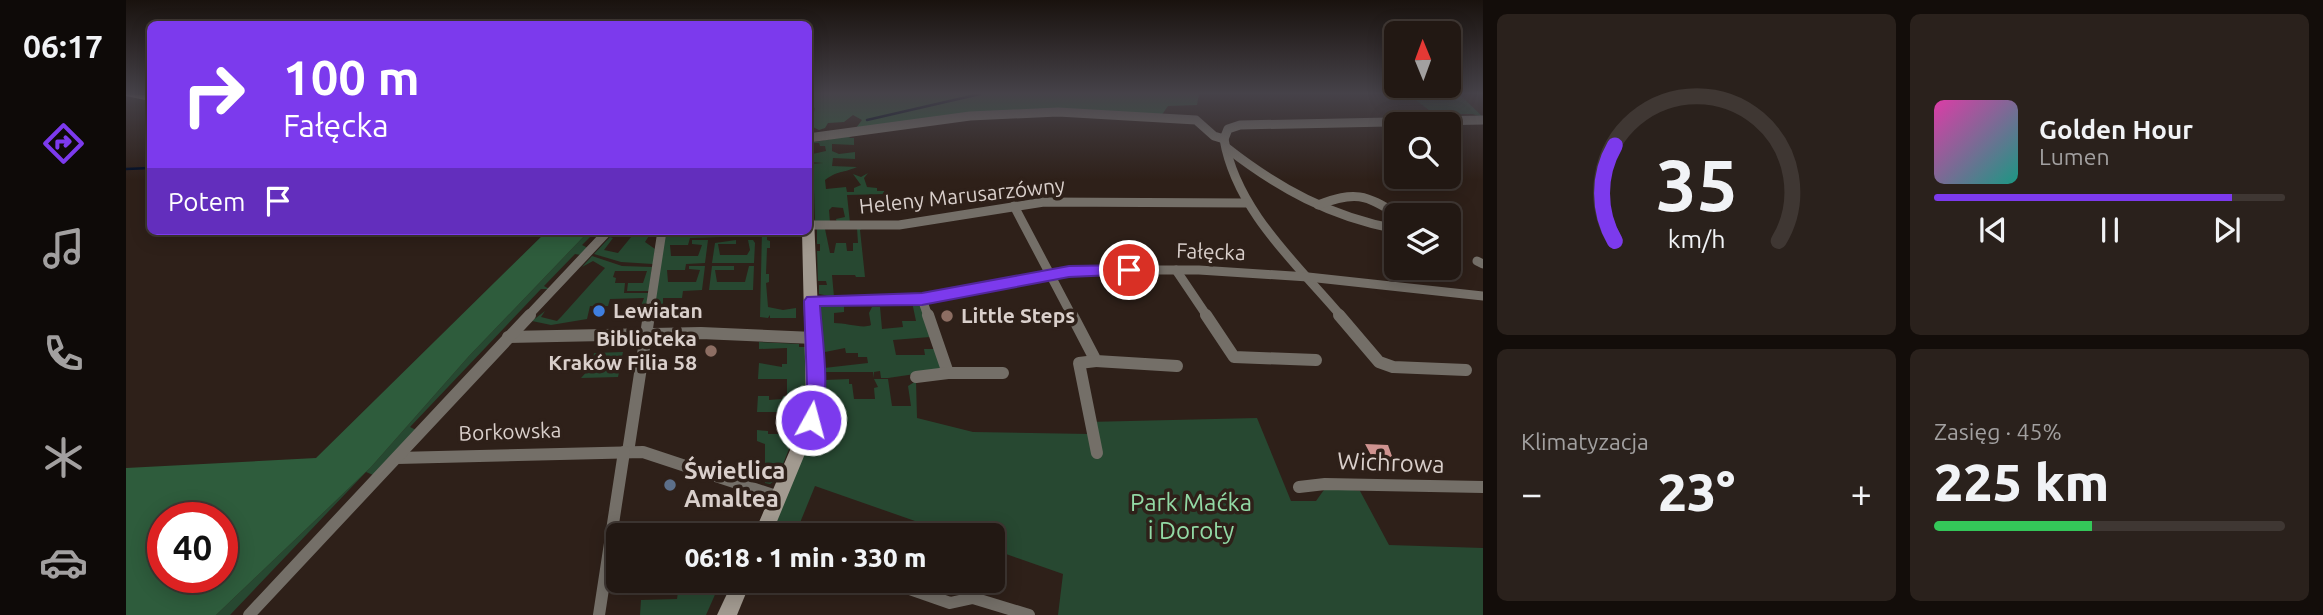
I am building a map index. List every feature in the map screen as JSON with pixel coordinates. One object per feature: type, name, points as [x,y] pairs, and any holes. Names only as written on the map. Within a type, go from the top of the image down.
[{"type":"street","points":[[812,137],[923,123]]},
{"type":"street","points":[[1199,123],[1280,188],[1318,205],[1384,225]]},
{"type":"street","points":[[1352,123],[1240,125],[1228,129],[1225,143],[1227,157],[1245,203],[1379,362],[1393,368],[1466,370]]},
{"type":"street","points":[[1318,205],[1362,195],[1384,206]]},
{"type":"street","name":"Heleny Marusarzówny","points":[[812,225],[899,225],[1014,206],[1072,201],[1245,203]]},
{"type":"street","points":[[1014,206],[1096,361]]},
{"type":"street","name":"Borkowska","points":[[248,615],[604,235]]},
{"type":"street","points":[[598,615],[661,235]]},
{"type":"street","points":[[768,523],[811,420],[815,385],[809,235]]},
{"type":"street","name":"Fałęcka","points":[[812,301],[922,299],[1083,270],[1176,270],[1308,276],[1483,296]]},
{"type":"street","points":[[1176,270],[1234,357],[1317,360]]},
{"type":"street","points":[[922,299],[948,373]]},
{"type":"street","points":[[508,337],[646,333],[814,338]]},
{"type":"street","points":[[1097,453],[1079,363],[1096,361],[1177,366]]},
{"type":"street","points":[[916,377],[948,373],[1003,373]]},
{"type":"street","name":"Borkowska","points":[[397,458],[643,452],[779,497]]},
{"type":"street","name":"Wichrowa","points":[[1299,487],[1325,484],[1483,487]]},
{"type":"street","points":[[727,615],[737,593]]},
{"type":"street","points":[[921,593],[950,603],[973,598],[1029,615]]},
{"type":"green space","points":[[812,123],[833,123],[828,123],[825,128],[819,130],[812,126]]},
{"type":"green space","points":[[860,123],[918,123],[856,128]]},
{"type":"green space","points":[[853,135],[849,138],[854,138],[854,145],[832,144],[832,151],[839,154],[855,152],[855,159],[833,158],[832,166],[857,167],[825,180],[826,189],[846,187],[847,192],[854,192],[854,188],[861,185],[853,174],[861,177],[868,173],[864,178],[867,187],[877,188],[877,191],[884,191],[885,194],[847,195],[850,223],[837,223],[836,219],[845,217],[843,208],[832,207],[829,210],[830,223],[815,221],[812,164],[823,163],[812,162],[812,154],[826,151],[825,146],[812,142]]},
{"type":"green space","points":[[857,228],[863,228],[860,230],[865,277],[832,275],[834,297],[819,294],[819,285],[827,285],[826,281],[818,281],[817,251],[820,251],[820,244],[817,244],[817,229],[825,229],[830,253],[834,253],[836,243],[846,243],[847,251],[853,251],[853,243],[858,243]]},
{"type":"green space","points":[[543,235],[585,235],[469,356],[371,467],[216,615],[126,615],[126,468],[316,458]]},
{"type":"green space","points":[[585,235],[592,235],[582,245],[588,248],[581,255],[575,254],[544,286],[549,289],[541,289],[410,427],[416,430],[373,475],[366,472],[230,615],[216,615],[371,467],[469,356]]},
{"type":"green space","points":[[633,235],[649,235],[645,242],[655,249],[653,264],[621,262],[594,254],[610,237],[613,238],[604,250],[618,253]]},
{"type":"green space","points":[[664,235],[753,235],[690,238],[688,245],[670,245],[671,256],[698,256],[702,245],[692,244],[692,240],[708,240],[705,263],[686,264],[685,270],[667,270],[668,282],[696,282],[700,270],[689,269],[689,266],[705,266],[702,290],[683,291],[682,298],[663,298],[663,314],[653,314]]},
{"type":"green space","points":[[762,235],[767,235],[767,240],[770,241],[770,248],[767,248],[766,274],[769,274],[769,282],[766,283],[768,307],[783,310],[796,308],[796,318],[770,318],[770,315],[768,318],[760,317]]},
{"type":"green space","points":[[736,240],[736,244],[718,244],[720,255],[747,255],[750,250],[748,240],[753,240],[754,263],[712,263],[715,243]]},
{"type":"green space","points":[[592,256],[622,266],[652,267],[649,291],[627,291],[628,283],[643,283],[647,271],[615,271],[613,277],[616,278],[615,283],[625,283],[624,293],[648,293],[645,318],[614,318],[616,312],[639,311],[644,298],[610,299],[608,306],[590,306],[587,319],[551,325],[532,321],[545,311],[541,317],[557,321],[561,317],[605,268],[593,261],[582,267]]},
{"type":"green space","points":[[712,266],[734,266],[734,270],[715,270],[717,282],[745,282],[749,266],[754,266],[753,290],[709,290]]},
{"type":"green space","points":[[912,302],[922,307],[930,337],[893,340],[896,355],[925,355],[924,349],[934,349],[942,370],[888,378],[881,378],[880,371],[874,372],[873,378],[873,372],[821,372],[820,358],[823,358],[824,368],[868,363],[867,357],[858,357],[858,353],[846,353],[845,348],[820,353],[820,307],[844,303],[844,312],[834,313],[834,323],[864,326],[871,325],[869,313],[872,307],[880,307],[882,329],[903,327],[902,321],[916,321]]},
{"type":"green space","points":[[759,342],[799,344],[799,347],[805,347],[803,414],[777,479],[770,484],[765,483],[765,444],[757,441],[757,430],[768,431],[768,434],[782,434],[783,430],[787,430],[787,412],[757,412],[758,396],[769,396],[769,400],[782,399],[787,396],[787,379],[758,379],[759,363],[782,367],[782,364],[787,364],[787,348],[759,349]]},
{"type":"green space","points":[[623,352],[621,361],[609,361],[609,357],[599,357],[594,366],[607,368],[608,363],[621,363],[618,377],[581,378],[591,367],[594,353]]},
{"type":"green space","name":"Park Maćka i Doroty","points":[[849,379],[854,399],[875,399],[874,388],[878,387],[874,379],[888,379],[892,406],[911,406],[908,386],[916,381],[917,418],[973,432],[1089,434],[1087,422],[1257,418],[1291,501],[1316,501],[1326,487],[1360,491],[1389,545],[1483,548],[1483,615],[1058,615],[1063,574],[1005,554],[1005,523],[921,523],[815,486],[800,523],[772,523],[820,392],[832,397],[824,388],[825,380]]},
{"type":"green space","points":[[678,593],[716,593],[706,615],[640,615],[641,600],[677,599]]},
{"type":"building","points":[[1365,444],[1388,445],[1393,459],[1373,459]]},
{"type":"waterway","points":[[126,169],[147,168]]},
{"type":"place","name":"Lewiatan","points":[[599,311]]},
{"type":"place","name":"Little Steps","points":[[947,316]]},
{"type":"place","name":"Biblioteka Kraków Filia 58","points":[[711,351]]},
{"type":"place","name":"Świetlica Amaltea","points":[[670,485]]},
{"type":"route","points":[[811,420],[815,385],[812,301],[922,299],[1069,271],[1129,270]]}]
